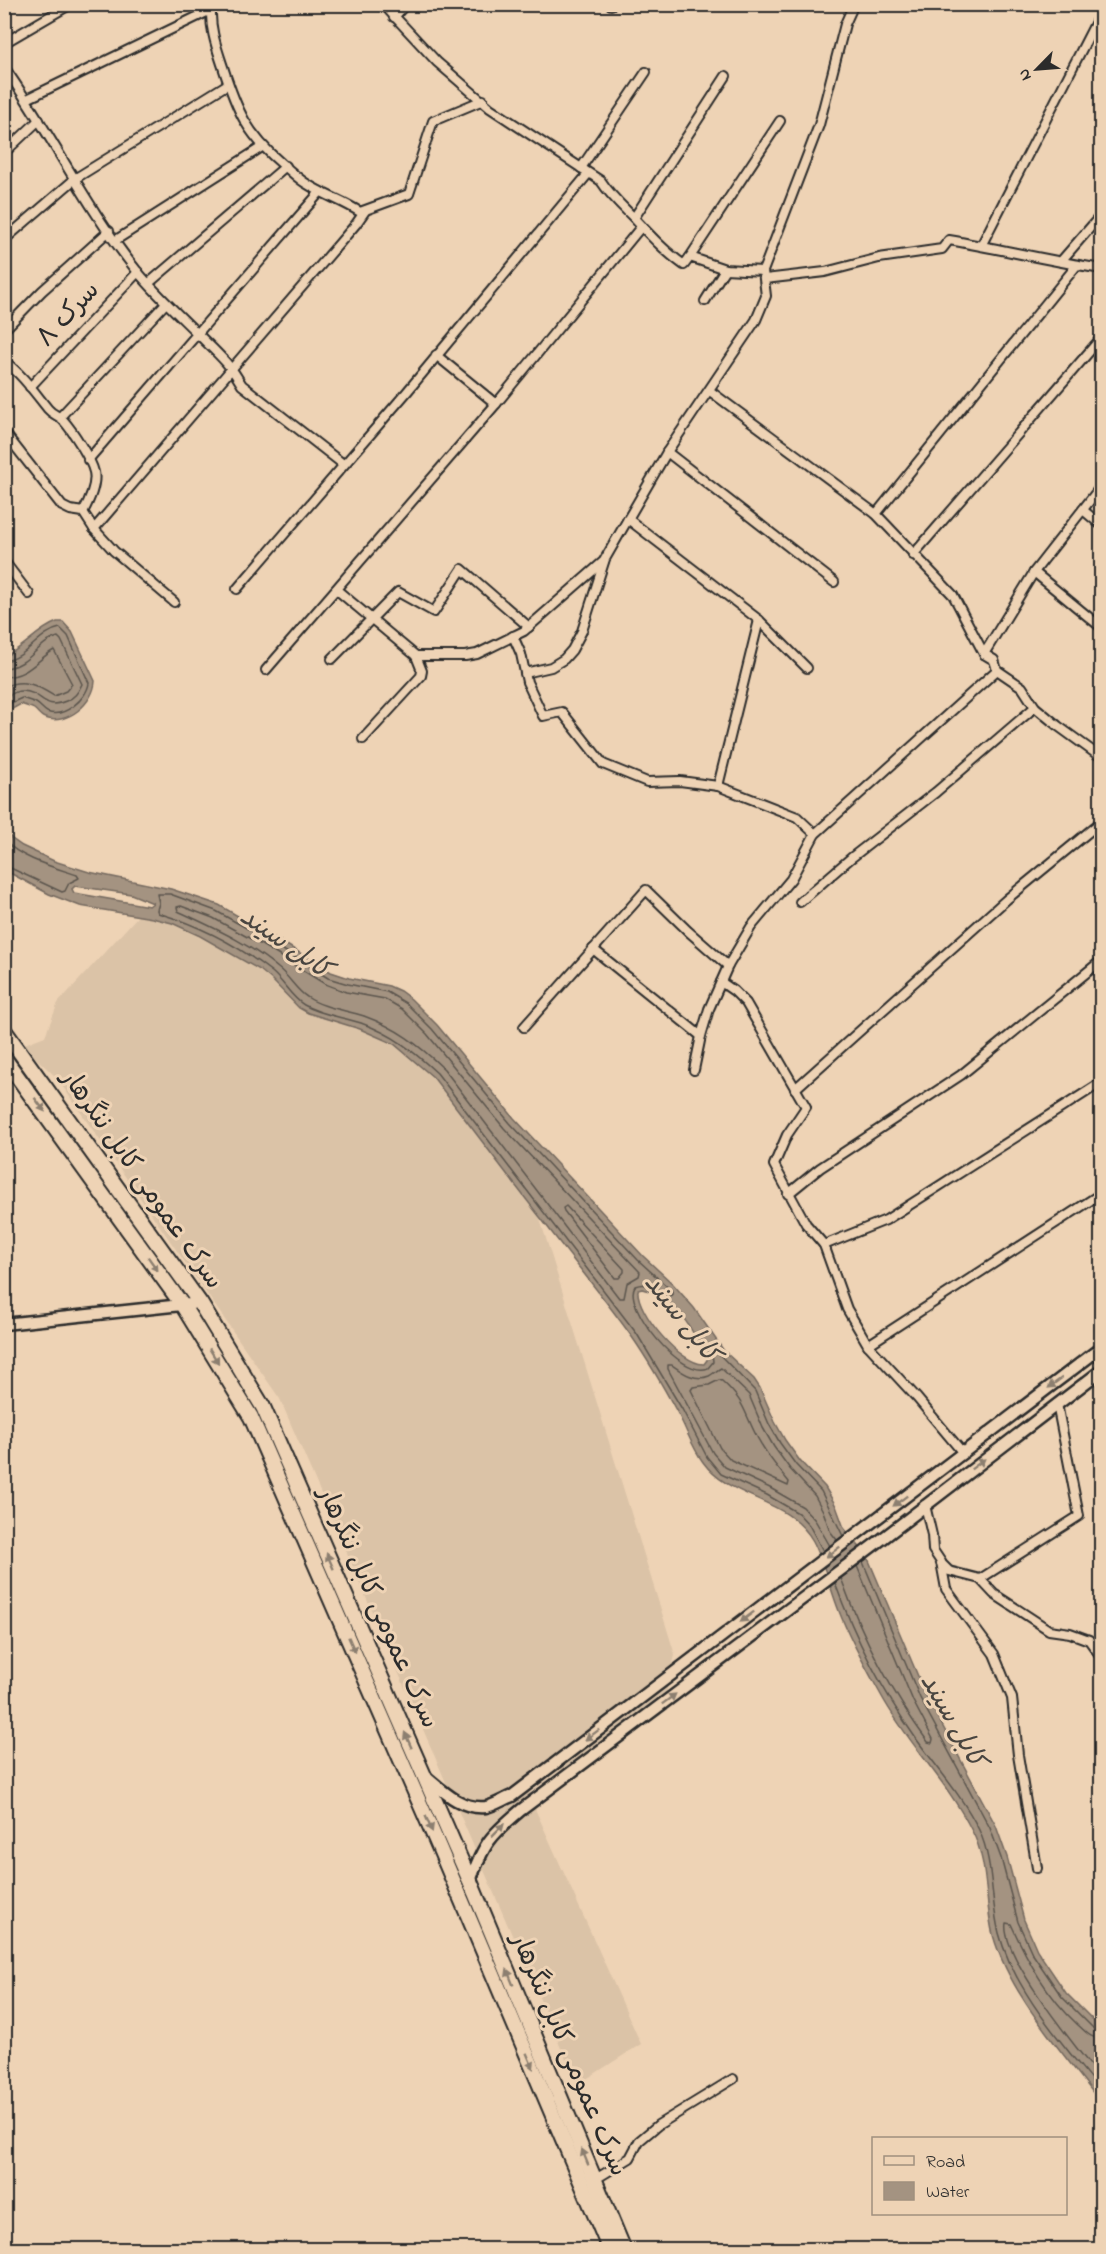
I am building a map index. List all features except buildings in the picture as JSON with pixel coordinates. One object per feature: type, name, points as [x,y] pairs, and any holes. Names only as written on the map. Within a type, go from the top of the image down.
[{"type":"highway","name":"سرک عمومی کابل ننگرهار","points":[[4,1030],[200,1303],[263,1407],[470,1881],[624,2250]]},
{"type":"highway","name":"سرک عمومی کابل ننگرهار","points":[[4,1058],[183,1306],[256,1428],[435,1837],[610,2250]]},
{"type":"street","points":[[4,43],[71,4]]},
{"type":"street","points":[[383,4],[437,62],[490,108],[601,181],[613,198],[641,227],[665,251],[684,265],[780,122]]},
{"type":"street","points":[[394,17],[406,4]]},
{"type":"street","points":[[525,673],[552,667],[572,650],[582,631],[605,560],[667,452],[756,320],[766,296],[764,275],[819,124],[845,24],[854,4]]},
{"type":"street","points":[[27,99],[212,7],[219,53],[228,84],[246,124],[262,147],[304,182],[360,212],[409,194],[433,121],[483,100]]},
{"type":"street","points":[[981,246],[1101,10]]},
{"type":"street","points":[[4,68],[27,99],[109,231],[138,272],[232,368],[242,385],[343,464]]},
{"type":"street","points":[[237,589],[436,355],[585,171],[645,72]]},
{"type":"street","points":[[634,218],[726,76]]},
{"type":"street","points":[[4,240],[76,178],[228,84]]},
{"type":"street","points":[[4,153],[39,120]]},
{"type":"street","points":[[116,240],[262,147]]},
{"type":"street","points":[[149,284],[286,166]]},
{"type":"street","points":[[88,460],[320,192]]},
{"type":"street","points":[[94,529],[365,211]]},
{"type":"street","points":[[1062,260],[1101,214]]},
{"type":"street","points":[[266,670],[496,404],[641,227]]},
{"type":"street","points":[[4,330],[42,291],[109,231]]},
{"type":"street","points":[[690,257],[725,269],[764,275],[825,272],[879,258],[942,249],[949,240],[1041,260],[1062,260],[1101,269]]},
{"type":"street","points":[[876,514],[1077,265]]},
{"type":"street","points":[[705,301],[725,269]]},
{"type":"street","name":"سرک ۸","points":[[30,387],[138,272]]},
{"type":"street","points":[[60,417],[166,303]]},
{"type":"street","points":[[913,555],[1101,337]]},
{"type":"street","points":[[436,355],[496,404]]},
{"type":"street","points":[[4,361],[51,412],[60,417],[74,435],[88,460],[94,472],[94,481],[90,498],[83,512]]},
{"type":"street","points":[[710,391],[876,514],[953,595],[984,654],[994,660],[997,670],[1022,687],[1035,707],[1101,758]]},
{"type":"street","points":[[4,432],[62,506],[83,512],[94,529],[114,551],[174,602]]},
{"type":"street","points":[[667,452],[834,582]]},
{"type":"street","points":[[984,654],[1034,572],[1101,485]]},
{"type":"street","points":[[1083,510],[1101,526]]},
{"type":"street","points":[[628,519],[759,620],[807,668]]},
{"type":"street","points":[[416,656],[477,654],[513,636],[529,627],[605,560]]},
{"type":"street","points":[[4,561],[29,594]]},
{"type":"street","points":[[332,659],[398,592],[434,612],[462,569],[529,627]]},
{"type":"street","points":[[1034,572],[1101,628]]},
{"type":"street","points":[[337,590],[416,656],[423,671],[421,676],[363,739]]},
{"type":"street","points":[[718,786],[759,620]]},
{"type":"street","points":[[513,636],[521,654],[527,682],[543,716],[562,712],[603,764],[648,782],[680,781],[718,786],[797,817],[815,834]]},
{"type":"street","points":[[694,1070],[709,1009],[728,966],[751,927],[791,879],[815,834],[828,825],[997,670]]},
{"type":"street","points":[[800,902],[851,858],[936,792],[1035,707]]},
{"type":"street","points":[[795,1089],[1007,899],[1101,821]]},
{"type":"street","points":[[524,1027],[646,890],[728,966]]},
{"type":"street","points":[[593,949],[701,1036]]},
{"type":"street","points":[[788,1194],[820,1168],[961,1075],[1101,960]]},
{"type":"street","points":[[721,982],[746,1003],[806,1107],[787,1135],[774,1166],[806,1224],[824,1245],[847,1309],[868,1345],[963,1453]]},
{"type":"street","points":[[824,1245],[886,1220],[1101,1082]]},
{"type":"street","points":[[868,1345],[1101,1193]]},
{"type":"street","points":[[4,1324],[200,1303]]},
{"type":"street","points":[[423,1773],[446,1795],[466,1805],[487,1807],[512,1796],[1101,1347]]},
{"type":"street","points":[[470,1881],[481,1851],[495,1832],[521,1810],[882,1539],[1101,1370]]},
{"type":"street","points":[[980,1579],[1079,1515],[1057,1404]]},
{"type":"street","points":[[925,1505],[933,1550],[949,1571],[980,1579],[994,1594],[1049,1630],[1070,1633],[1089,1640],[1101,1659]]},
{"type":"street","points":[[941,1562],[946,1589],[994,1654],[1012,1698],[1018,1755],[1037,1868]]},
{"type":"street","points":[[594,2180],[630,2158],[639,2141],[658,2125],[733,2079]]},
{"type":"shaded area","points":[[138,916],[172,923],[246,961],[271,979],[293,1003],[308,1013],[360,1029],[394,1044],[433,1077],[539,1216],[675,1655],[661,1715],[528,1788],[536,1811],[641,2044],[577,2085],[280,1399],[56,1077],[22,1045],[45,1036],[58,1003]]},
{"type":"water","points":[[57,622],[63,622],[72,632],[95,681],[90,697],[78,711],[62,719],[45,718],[34,709],[21,704],[5,713],[5,656],[43,629]]},
{"type":"water","name":"کابل سيند","points":[[4,830],[22,846],[54,861],[89,872],[171,889],[219,905],[331,972],[389,986],[400,991],[437,1025],[514,1118],[643,1256],[673,1284],[694,1308],[724,1351],[754,1379],[785,1440],[800,1461],[825,1487],[836,1506],[844,1528],[867,1556],[926,1695],[996,1826],[1024,1920],[1037,1950],[1066,1993],[1101,2028],[1101,2103],[1040,2023],[1012,1980],[993,1935],[984,1869],[972,1831],[951,1796],[891,1713],[870,1675],[843,1622],[813,1541],[789,1516],[728,1485],[703,1462],[650,1364],[632,1337],[433,1077],[394,1044],[360,1029],[299,1008],[260,970],[200,936],[172,923],[152,918],[80,906],[49,894],[5,869]],"holes":[[[75,886],[131,894],[153,903],[149,906],[74,893],[72,889]],[[642,1289],[664,1299],[681,1315],[706,1356],[707,1360],[704,1364],[694,1362],[684,1356],[662,1336],[639,1300],[638,1290]]]}]
